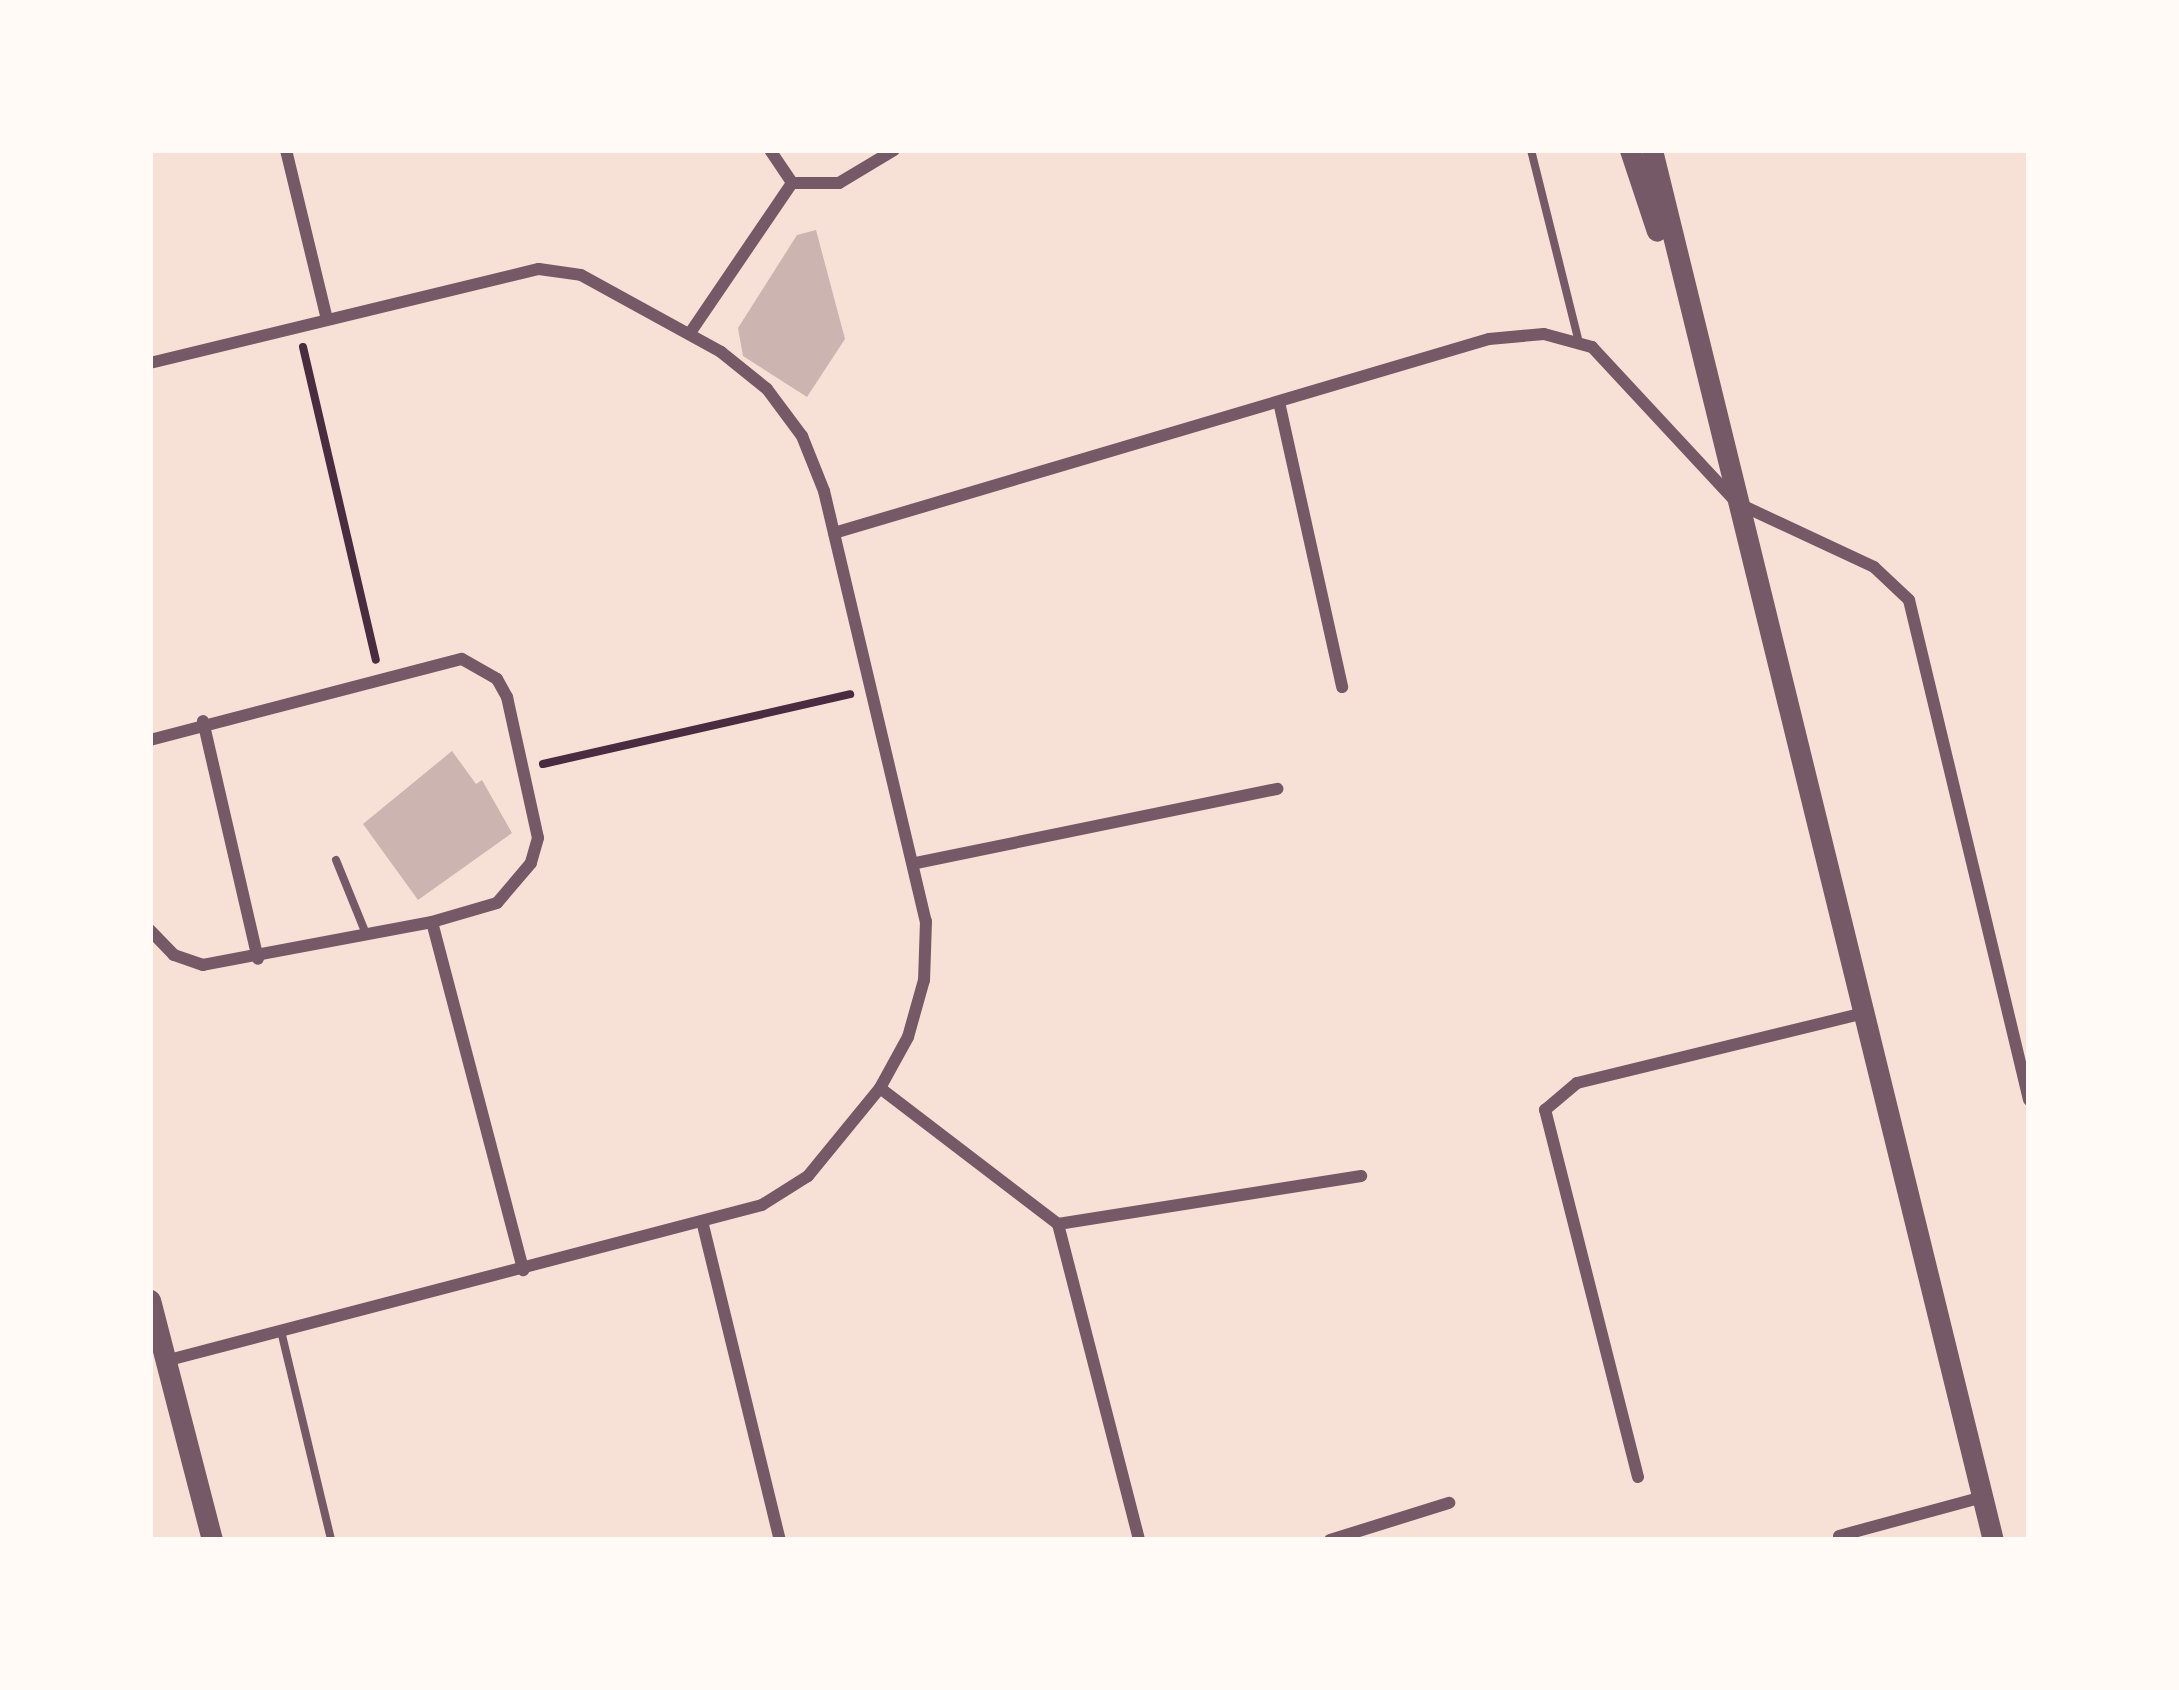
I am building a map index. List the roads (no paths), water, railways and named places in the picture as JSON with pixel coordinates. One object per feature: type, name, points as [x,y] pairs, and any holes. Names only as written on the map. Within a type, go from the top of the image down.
[{"type":"street","points":[[286,150],[326,315]]},
{"type":"street","points":[[770,150],[791,182]]},
{"type":"street","points":[[791,182],[839,184],[894,150]]},
{"type":"street","points":[[1630,150],[1694,340]]},
{"type":"street","points":[[1652,150],[1694,340],[1866,1013],[1994,1540]]},
{"type":"street","points":[[690,332],[791,182]]},
{"type":"street","points":[[150,363],[297,322],[539,269],[581,275],[690,332],[767,388],[802,436],[834,533],[875,688],[926,921],[924,980],[908,1037],[880,1088],[808,1177],[761,1205],[703,1225],[165,1360]]},
{"type":"street","points":[[834,533],[1489,339],[1544,334],[1579,342],[1612,364],[1737,503],[1874,567],[1909,600],[2029,1100]]},
{"type":"street","points":[[1279,402],[1342,687]]},
{"type":"street","points":[[150,740],[203,721],[441,659],[481,665],[507,697],[538,838],[531,863],[496,902],[432,922],[258,959],[203,965],[174,955],[150,930]]},
{"type":"street","points":[[203,721],[258,959]]},
{"type":"street","points":[[916,863],[1278,789]]},
{"type":"street","points":[[432,922],[523,1270]]},
{"type":"street","points":[[1638,1477],[1545,1109],[1577,1083],[1866,1013]]},
{"type":"street","points":[[880,1088],[1058,1224],[1139,1540]]},
{"type":"street","points":[[1058,1224],[1361,1176]]},
{"type":"street","points":[[703,1225],[780,1540]]},
{"type":"street","points":[[150,1300],[212,1540]]},
{"type":"street","points":[[1839,1536],[1983,1497]]},
{"type":"street","points":[[1330,1540],[1449,1503]]},
{"type":"lane","points":[[1531,150],[1579,342]]},
{"type":"lane","points":[[336,860],[366,936]]},
{"type":"lane","points":[[281,1331],[331,1540]]}]
